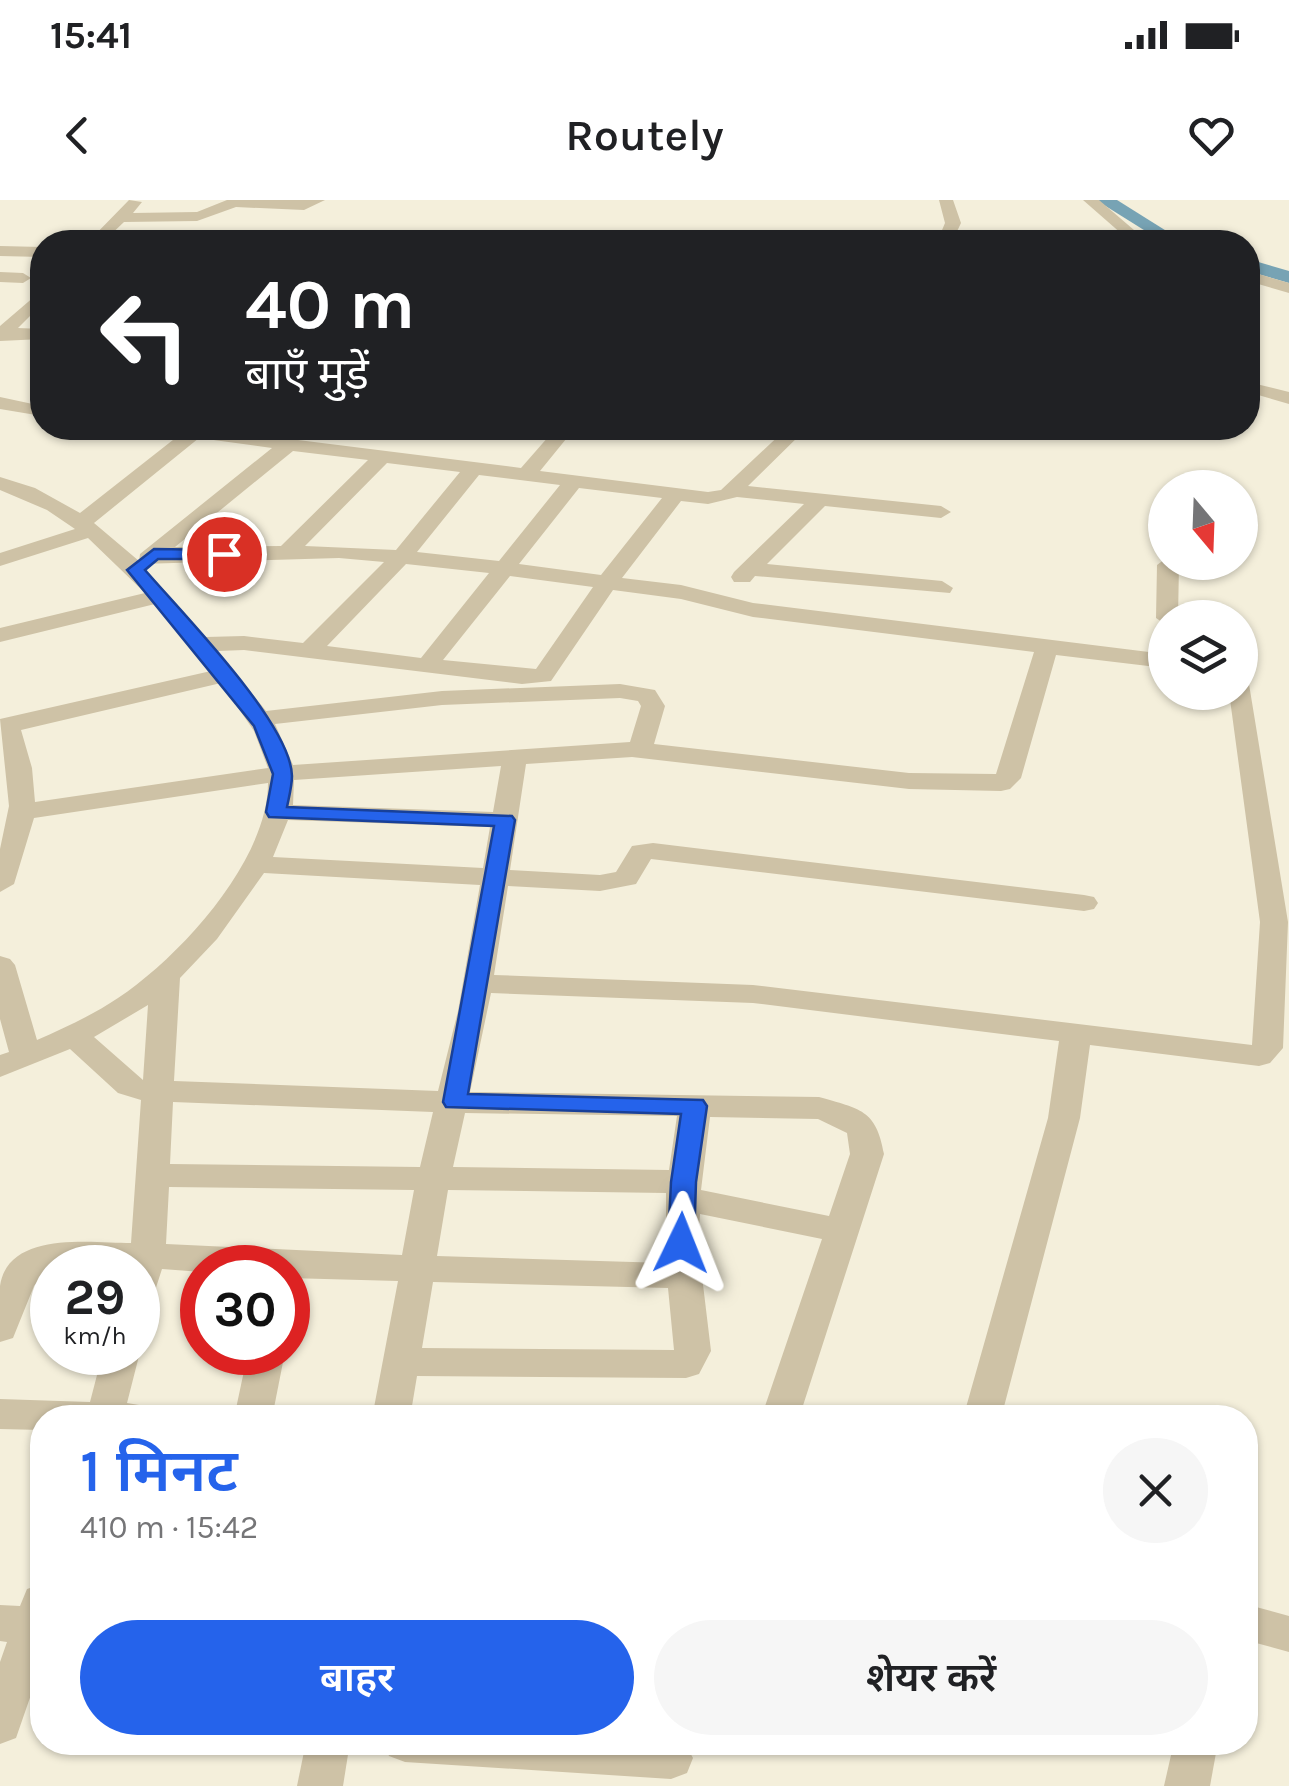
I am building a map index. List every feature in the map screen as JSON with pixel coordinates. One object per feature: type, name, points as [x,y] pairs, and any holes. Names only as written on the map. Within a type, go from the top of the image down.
[{"type":"street","points":[[108,230],[137,200]]},
{"type":"street","points":[[122,217],[200,217],[236,202],[304,206],[318,200]]},
{"type":"street","points":[[946,200],[953,224],[950,230]]},
{"type":"street","points":[[1090,200],[1126,230]]},
{"type":"street","points":[[0,252],[30,252]]},
{"type":"street","points":[[0,278],[23,278]]},
{"type":"street","points":[[1260,280],[1289,288]]},
{"type":"street","points":[[2,334],[30,307]]},
{"type":"street","points":[[2,334],[30,334]]},
{"type":"street","points":[[1260,391],[1289,398]]},
{"type":"street","points":[[0,403],[30,409]]},
{"type":"street","points":[[0,560],[86,526],[186,440]]},
{"type":"street","points":[[258,440],[716,498],[731,490],[785,440]]},
{"type":"street","points":[[332,450],[341,440]]},
{"type":"street","points":[[526,475],[556,440]]},
{"type":"street","points":[[145,562],[289,444]]},
{"type":"street","points":[[286,554],[382,456]]},
{"type":"street","points":[[309,651],[400,557],[474,468]]},
{"type":"street","points":[[428,665],[574,481]]},
{"type":"street","points":[[0,483],[50,503],[145,562],[339,552],[400,557],[606,582],[753,610],[1148,659]]},
{"type":"street","points":[[731,490],[941,512]]},
{"type":"street","points":[[543,676],[606,582],[676,494]]},
{"type":"street","points":[[719,601],[820,499]]},
{"type":"street","points":[[0,965],[13,1062],[130,1004],[188,958],[256,864],[276,812],[283,774],[276,750],[226,675],[160,596],[145,562]]},
{"type":"street","points":[[751,569],[942,588]]},
{"type":"street","points":[[0,636],[160,596]]},
{"type":"street","points":[[200,644],[244,643],[543,676],[566,690]]},
{"type":"street","points":[[24,812],[283,774],[640,749],[909,781],[1000,783],[1008,778],[1046,649]]},
{"type":"street","points":[[0,884],[18,844],[24,812],[21,768],[3,726],[226,675]]},
{"type":"street","points":[[257,719],[442,698],[620,690],[646,695],[653,706],[640,749]]},
{"type":"street","points":[[478,982],[754,994],[1259,1056],[1267,1048],[1274,922],[1244,710]]},
{"type":"street","points":[[394,1405],[416,1269],[478,982],[515,756]]},
{"type":"street","points":[[276,812],[505,820]]},
{"type":"street","points":[[256,864],[600,884],[620,880],[642,852],[654,851],[1084,903]]},
{"type":"street","points":[[148,1245],[165,976]]},
{"type":"street","points":[[72,1034],[130,1086],[158,1092],[819,1108],[847,1116],[863,1128],[867,1154],[784,1405]]},
{"type":"street","points":[[986,1405],[1064,1118],[1076,1034]]},
{"type":"street","points":[[402,1362],[686,1364],[694,1350],[685,1276],[683,1190],[694,1106]]},
{"type":"street","points":[[152,1175],[683,1190],[842,1231]]},
{"type":"street","points":[[0,1328],[20,1277],[30,1267]]},
{"type":"street","points":[[310,1267],[685,1276]]},
{"type":"street","points":[[107,1405],[116,1375]]},
{"type":"street","points":[[255,1405],[262,1375]]},
{"type":"street","points":[[0,1414],[30,1415]]},
{"type":"street","points":[[0,1724],[30,1619]]},
{"type":"street","points":[[1258,1626],[1289,1634]]},
{"type":"street","points":[[320,1786],[326,1755]]},
{"type":"street","points":[[620,1755],[670,1758]]},
{"type":"street","points":[[1188,1786],[1194,1755]]},
{"type":"waterway","points":[[1105,200],[1155,230]]},
{"type":"waterway","points":[[1260,269],[1289,277]]},
{"type":"route","points":[[224,554],[154,554],[135,570],[226,675],[263,726],[283,774],[276,812],[505,820],[455,1102],[694,1106],[681,1243]]}]
